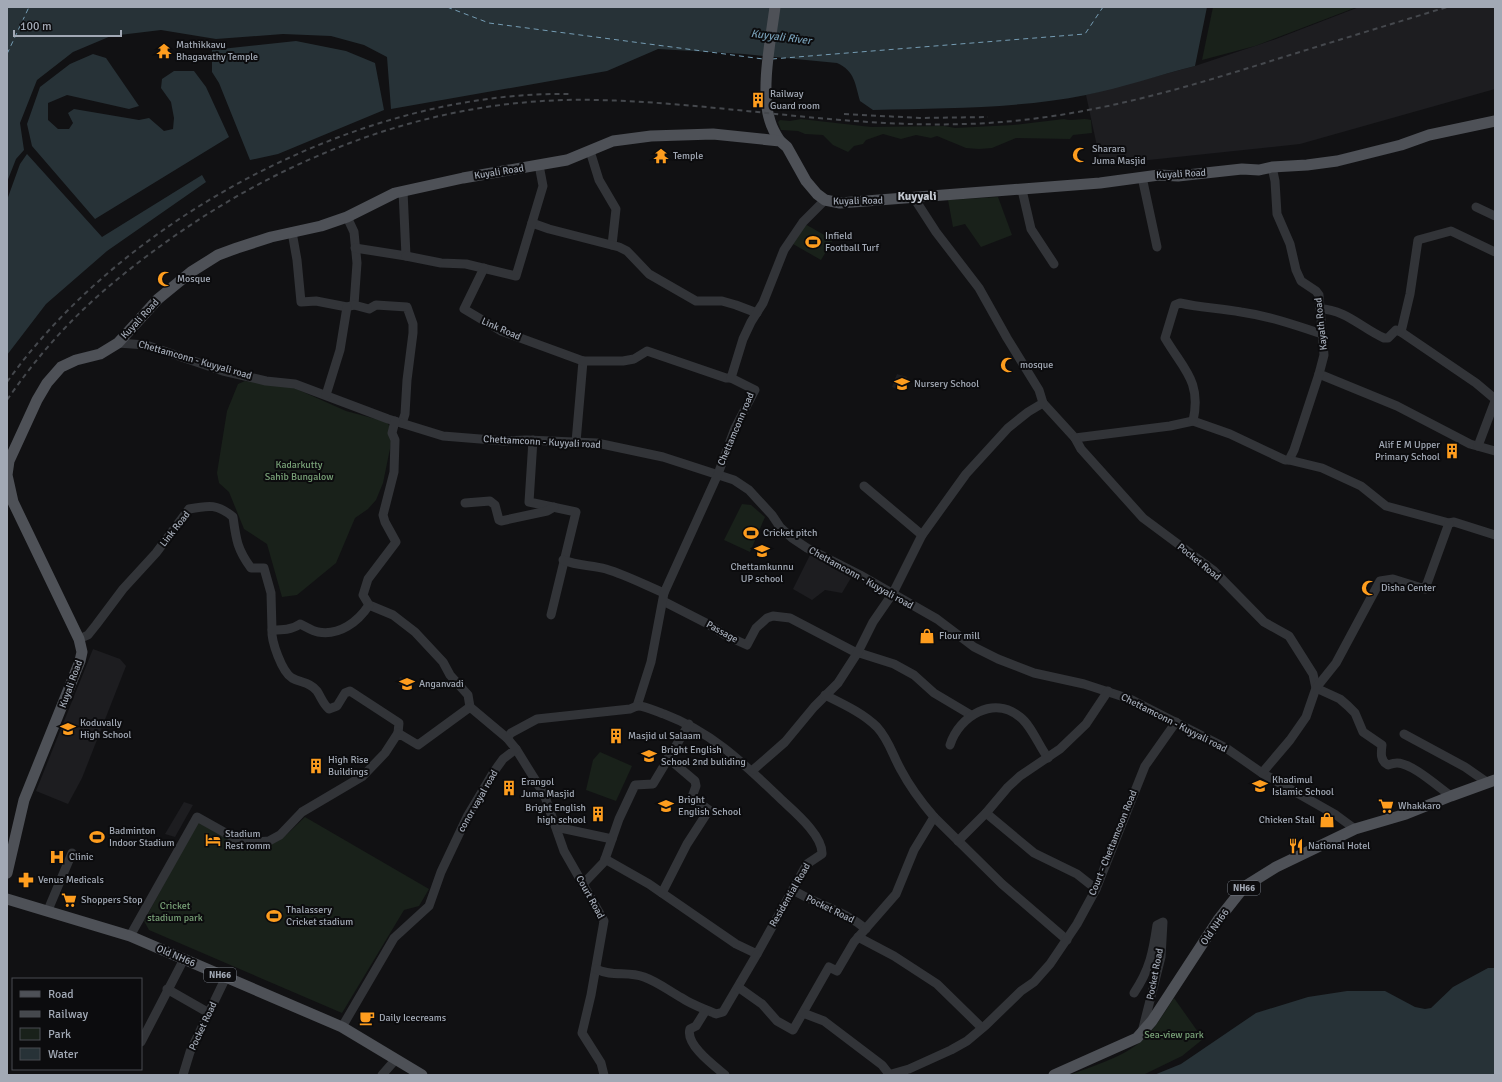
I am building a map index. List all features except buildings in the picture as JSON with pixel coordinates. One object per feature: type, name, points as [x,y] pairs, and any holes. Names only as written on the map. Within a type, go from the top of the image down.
[{"type":"main road","points":[[775,7],[768,60],[768,113],[770,123],[780,141]]},
{"type":"main road","name":"Kuyali Road","points":[[7,873],[24,800],[80,661],[82,652],[79,639],[13,502],[7,475],[9,460],[21,431],[37,400],[54,374],[66,365],[100,354],[118,343],[176,283],[218,255],[270,237],[346,217],[377,201],[403,191],[463,178],[567,160],[612,141],[679,134],[713,134],[780,141],[787,147],[806,181],[825,200],[840,203],[1022,190],[1033,187],[1116,182],[1159,175],[1178,176],[1242,169],[1259,170],[1272,167],[1337,161],[1401,145],[1429,135],[1495,121]]},
{"type":"main road","name":"Old NH66","points":[[1054,1075],[1137,1038],[1152,1021],[1218,920],[1244,887],[1276,867],[1355,829],[1406,814],[1491,782]]},
{"type":"main road","name":"Old NH66","points":[[7,900],[48,910],[130,936],[342,1027],[422,1075]]},
{"type":"street","points":[[590,151],[599,180],[616,209],[612,245]]},
{"type":"street","points":[[355,248],[424,260],[466,264],[516,276],[542,186],[539,165]]},
{"type":"street","name":"Kayath Road","points":[[1272,167],[1275,181],[1277,214],[1290,244],[1296,270],[1301,281],[1316,291],[1319,295],[1324,355],[1290,460]]},
{"type":"street","points":[[1142,178],[1157,247]]},
{"type":"street","points":[[1022,190],[1031,229],[1054,264]]},
{"type":"street","points":[[403,191],[406,256]]},
{"type":"street","points":[[507,738],[511,733],[537,719],[630,709],[637,706],[689,724],[723,746],[753,770],[786,742],[825,695],[838,683],[858,652],[873,622],[893,593],[922,535],[966,474],[1017,420],[1043,403],[1039,390],[978,288],[936,232],[914,198]]},
{"type":"street","points":[[731,378],[753,312],[777,270],[784,250],[803,222],[825,200]]},
{"type":"street","points":[[1476,208],[1495,216]]},
{"type":"street","points":[[326,395],[340,350],[350,306],[357,264],[354,232],[346,217]]},
{"type":"street","points":[[532,223],[549,230],[612,245],[627,251],[649,274],[696,301],[722,301],[753,312]]},
{"type":"street","points":[[1401,332],[1410,294],[1418,240],[1450,231],[1495,252]]},
{"type":"street","points":[[292,232],[297,260],[301,302],[316,301],[368,309],[376,305],[407,307],[413,324],[405,414],[398,422],[392,434],[395,440],[394,472],[383,515],[385,522],[396,542],[375,568],[364,587],[362,596],[369,605],[394,615],[415,632],[443,662],[450,675],[468,695],[470,707],[507,738],[516,749]]},
{"type":"street","name":"Link Road","points":[[484,268],[464,309],[501,331],[583,361],[623,361],[634,359],[647,351],[726,378],[731,378]]},
{"type":"street","points":[[1193,421],[1195,411],[1195,389],[1184,364],[1165,338],[1176,305],[1180,302],[1203,308],[1240,311],[1264,316],[1322,334]]},
{"type":"street","points":[[1320,309],[1330,309],[1340,313],[1384,338],[1396,330],[1401,332],[1476,383],[1495,400],[1478,446]]},
{"type":"street","name":"Chettamconn - Kuyyali road","points":[[118,343],[146,345],[223,371],[266,381],[296,384],[398,422],[451,437],[505,441],[534,440],[597,443],[639,451],[718,474],[746,488],[772,515],[780,527],[802,544],[893,593],[949,628],[974,647],[998,659],[1034,673],[1108,691],[1130,699],[1176,722],[1203,738],[1233,752],[1262,773],[1345,821],[1355,829]]},
{"type":"street","points":[[576,442],[583,361]]},
{"type":"street","points":[[1319,374],[1397,406],[1462,440],[1495,451]]},
{"type":"street","name":"Chettamconn road","points":[[637,706],[651,662],[663,597],[718,474],[735,428],[755,390],[731,378]]},
{"type":"street","name":"Pocket Road","points":[[1043,403],[1075,438],[1077,444],[1093,464],[1143,518],[1213,570],[1264,622],[1289,636],[1313,674],[1316,688]]},
{"type":"street","points":[[1075,438],[1170,426],[1193,421],[1230,434],[1285,460],[1322,468],[1360,486],[1386,506],[1454,522],[1495,535]]},
{"type":"street","points":[[534,440],[529,502],[576,512],[563,560],[557,594],[551,615]]},
{"type":"street","points":[[864,486],[922,535]]},
{"type":"street","points":[[465,504],[490,501],[495,505],[499,520],[501,521],[540,513],[551,510],[554,507]]},
{"type":"street","name":"Link Road","points":[[79,639],[88,635],[123,589],[156,553],[189,509],[204,506],[221,507],[233,517],[237,545],[241,552],[251,568],[264,568],[271,593],[272,630]]},
{"type":"street","points":[[1262,773],[1290,740],[1306,717],[1316,688],[1336,663],[1380,580],[1393,579],[1423,590],[1425,589],[1449,522]]},
{"type":"street","points":[[563,560],[584,567],[596,567],[608,570],[663,597]]},
{"type":"street","name":"Passage","points":[[663,597],[727,636],[747,645],[756,628],[768,618],[779,616],[790,618],[858,652]]},
{"type":"street","points":[[130,936],[197,817],[238,840],[269,842],[280,835],[302,812],[363,776],[385,753],[398,733],[399,723],[350,691],[345,693],[337,706],[329,709],[317,691],[309,684],[292,678],[276,651],[271,638],[272,630],[295,628],[300,624],[318,632],[335,631],[350,625],[369,605]]},
{"type":"street","points":[[858,652],[894,664],[914,675],[934,693],[971,715]]},
{"type":"street","points":[[1316,688],[1340,699],[1355,713],[1363,732],[1382,745],[1382,759],[1385,763],[1388,765],[1396,762],[1412,768],[1451,796]]},
{"type":"street","points":[[958,840],[986,813],[1008,787],[1020,776],[1060,749],[1086,724],[1108,691]]},
{"type":"street","points":[[825,695],[852,709],[878,728],[894,754],[899,768],[909,785],[934,817],[1014,895],[1067,940]]},
{"type":"street","points":[[398,733],[418,745],[470,707]]},
{"type":"street","points":[[950,745],[952,739],[971,715],[991,707],[1001,708],[1021,717],[1048,758]]},
{"type":"street","name":"Court - Chettamcoon Road","points":[[981,1028],[1021,991],[1034,982],[1050,964],[1067,940],[1096,889],[1141,774],[1176,722]]},
{"type":"street","points":[[583,884],[597,871],[605,860],[619,819],[635,785],[653,784],[689,724]]},
{"type":"street","points":[[1404,734],[1491,782]]},
{"type":"street","name":"Court Road","points":[[516,749],[544,794],[564,851],[604,921],[596,969],[582,1033],[601,1064],[604,1075]]},
{"type":"street","name":"conor vayal road","points":[[342,1027],[394,938],[429,906],[441,872],[468,815],[503,759],[516,749]]},
{"type":"street","points":[[662,893],[687,844],[709,810],[692,798],[696,786],[695,781],[668,758]]},
{"type":"street","name":"Residential Road","points":[[596,969],[612,974],[632,973],[645,977],[706,1010],[716,1014],[723,1012],[807,864],[822,854],[821,843],[804,822],[753,770]]},
{"type":"street","points":[[986,813],[1034,853],[1077,874],[1096,889]]},
{"type":"street","points":[[738,986],[762,1004],[778,1021],[793,1030],[830,967],[837,971],[858,936],[866,929],[896,894],[914,850],[934,817]]},
{"type":"street","points":[[556,827],[612,839]]},
{"type":"street","points":[[48,910],[72,853]]},
{"type":"street","points":[[605,860],[649,884],[736,944],[757,954]]},
{"type":"street","name":"Pocket Road","points":[[793,890],[817,903],[852,917],[866,929]]},
{"type":"street","name":"Pocket Road","points":[[1134,993],[1145,976],[1152,956],[1157,925],[1163,922],[1161,957],[1142,1032]]},
{"type":"street","points":[[803,1014],[824,1021],[882,1065],[888,1074],[909,1069],[951,1050],[967,1041],[981,1028],[937,984],[894,956],[858,936]]},
{"type":"street","points":[[142,1040],[167,989],[184,960]]},
{"type":"street","name":"Pocket Road","points":[[184,1075],[190,1052],[226,977]]},
{"type":"street","points":[[167,989],[209,1013]]},
{"type":"street","points":[[706,1010],[696,1026],[690,1029],[689,1034],[692,1043],[725,1075]]},
{"type":"street","points":[[382,1075],[396,1059]]},
{"type":"shaded area","points":[[1359,7],[1495,7],[1495,89],[1300,144],[1101,165],[1086,95],[1195,66],[1276,39]]},
{"type":"shaded area","points":[[897,374],[907,377],[902,391],[892,387]]},
{"type":"shaded area","points":[[811,553],[852,576],[842,593],[825,590],[812,600],[793,589]]},
{"type":"shaded area","points":[[93,649],[120,659],[126,666],[82,778],[68,804],[36,791]]},
{"type":"shaded area","points":[[400,677],[411,681],[409,688],[398,684]]},
{"type":"shaded area","points":[[184,802],[193,805],[175,837],[165,834]]},
{"type":"green space","points":[[1213,7],[1357,7],[1255,46],[1202,60]]},
{"type":"green space","points":[[801,119],[871,127],[944,126],[955,128],[1013,125],[1064,119],[1084,119],[1091,120],[1092,133],[1073,135],[1070,139],[1016,138],[992,148],[979,149],[966,148],[937,136],[931,138],[916,135],[901,139],[883,134],[866,140],[863,144],[854,146],[848,152],[833,145],[823,135],[781,130],[778,122],[780,120],[790,121]]},
{"type":"green space","points":[[998,197],[1012,235],[981,247],[965,224],[953,227],[948,200]]},
{"type":"green space","name":"Infield Football Turf","points":[[805,224],[833,240],[821,260],[793,244]]},
{"type":"green space","name":"Kadarkutty Sahib Bungalow","points":[[245,381],[292,387],[346,411],[387,422],[391,429],[392,439],[383,483],[376,500],[368,509],[355,518],[336,563],[297,595],[282,597],[267,544],[244,529],[229,492],[219,483],[217,473],[227,411],[238,384]]},
{"type":"green space","points":[[742,504],[751,505],[765,517],[750,552],[724,540]]},
{"type":"green space","points":[[600,752],[632,766],[616,801],[586,790],[593,760]]},
{"type":"green space","name":"Thalassery Cricket stadium","points":[[305,817],[429,889],[419,906],[404,910],[342,1013],[149,930],[144,921],[198,822],[230,840],[248,846],[257,847],[266,846],[277,842]]},
{"type":"green space","name":"Sea-view park","points":[[1174,998],[1203,1039],[1182,1056],[1143,1075],[1070,1075],[1122,1054],[1138,1044],[1153,1029]]},
{"type":"water","name":"Kuyyali River","points":[[7,7],[1207,7],[1195,66],[1113,89],[1060,100],[980,107],[926,109],[873,110],[860,101],[851,74],[843,66],[837,63],[744,54],[658,49],[607,71],[391,109],[387,57],[364,45],[331,36],[283,34],[216,39],[161,30],[111,36],[73,52],[37,80],[20,123],[24,150],[16,159],[7,182]]},
{"type":"water","points":[[296,41],[346,51],[375,63],[384,110],[278,154],[250,160],[219,83],[212,72],[212,50]]},
{"type":"water","points":[[93,54],[106,58],[139,106],[129,109],[67,95],[48,103],[48,120],[58,129],[69,129],[73,123],[68,113],[74,109],[139,120],[149,118],[164,131],[173,129],[174,118],[171,102],[161,88],[162,79],[174,71],[194,71],[206,87],[229,137],[95,219],[32,146],[27,124],[40,87],[70,64]]},
{"type":"water","points":[[27,154],[102,237],[202,175],[206,182],[107,251],[46,304],[7,355],[7,200],[20,164]]},
{"type":"water","points":[[1488,968],[1495,968],[1495,1075],[1154,1075],[1181,1064],[1256,1013],[1308,997],[1347,991],[1385,991],[1415,1007],[1425,1009],[1431,1008],[1453,987]]},
{"type":"ferry route","points":[[7,54],[29,7]]},
{"type":"ferry route","points":[[447,7],[489,23],[763,59]]},
{"type":"ferry route","points":[[772,59],[1085,34],[1103,7]]},
{"type":"railway","points":[[7,400],[44,351],[82,310],[125,273],[173,237],[221,206],[270,178],[321,154],[374,134],[428,119],[484,107],[540,101],[597,100],[648,102],[850,121],[900,124],[1002,122],[1039,118],[1148,97],[1219,77],[1447,7]]},
{"type":"railway","points":[[7,382],[57,321],[117,266],[184,216],[257,174],[334,139],[413,114],[493,98],[571,94]]},
{"type":"railway","points":[[844,114],[920,118],[988,117]]},
{"type":"place","name":"Mathikkavu Bhagavathy Temple","points":[[164,51]]},
{"type":"place","name":"Railway Guard room","points":[[758,100]]},
{"type":"place","name":"Sharara Juma Masjid","points":[[1080,155]]},
{"type":"place","name":"Temple","points":[[661,156]]},
{"type":"place","name":"Infield Football Turf","points":[[813,242]]},
{"type":"place","name":"Mosque","points":[[165,279]]},
{"type":"place","name":"mosque","points":[[1008,365]]},
{"type":"place","name":"Nursery School","points":[[902,384]]},
{"type":"place","name":"Alif E M Upper Primary School","points":[[1452,451]]},
{"type":"place","name":"Cricket pitch","points":[[751,533]]},
{"type":"place","name":"Chettamkunnu UP school","points":[[762,551]]},
{"type":"place","name":"Disha Center","points":[[1369,588]]},
{"type":"place","name":"Flour mill","points":[[927,636]]},
{"type":"place","name":"Anganvadi","points":[[407,684]]},
{"type":"place","name":"Koduvally High School","points":[[68,729]]},
{"type":"place","name":"Masjid ul Salaam","points":[[616,736]]},
{"type":"place","name":"Bright English School 2nd buliding","points":[[649,756]]},
{"type":"place","name":"High Rise Buildings","points":[[316,766]]},
{"type":"place","name":"Khadimul Islamic School","points":[[1260,786]]},
{"type":"place","name":"Erangol Juma Masjid","points":[[509,788]]},
{"type":"place","name":"Bright English School","points":[[666,806]]},
{"type":"place","name":"Whakkaro","points":[[1386,806]]},
{"type":"place","name":"Bright English high school","points":[[598,814]]},
{"type":"place","name":"Chicken Stall","points":[[1327,820]]},
{"type":"place","name":"Badminton Indoor Stadium","points":[[97,837]]},
{"type":"place","name":"Stadium Rest romm","points":[[213,840]]},
{"type":"place","name":"National Hotel","points":[[1296,846]]},
{"type":"place","name":"Clinic","points":[[57,857]]},
{"type":"place","name":"Venus Medicals","points":[[26,880]]},
{"type":"place","name":"Shoppers Stop","points":[[69,900]]},
{"type":"place","name":"Thalassery Cricket stadium","points":[[274,916]]},
{"type":"place","name":"Daily Icecreams","points":[[367,1018]]},
{"type":"district","name":"Kuyyali","points":[[917,196]]},
{"type":"park label","name":"Cricket stadium park","points":[[175,912]]}]
